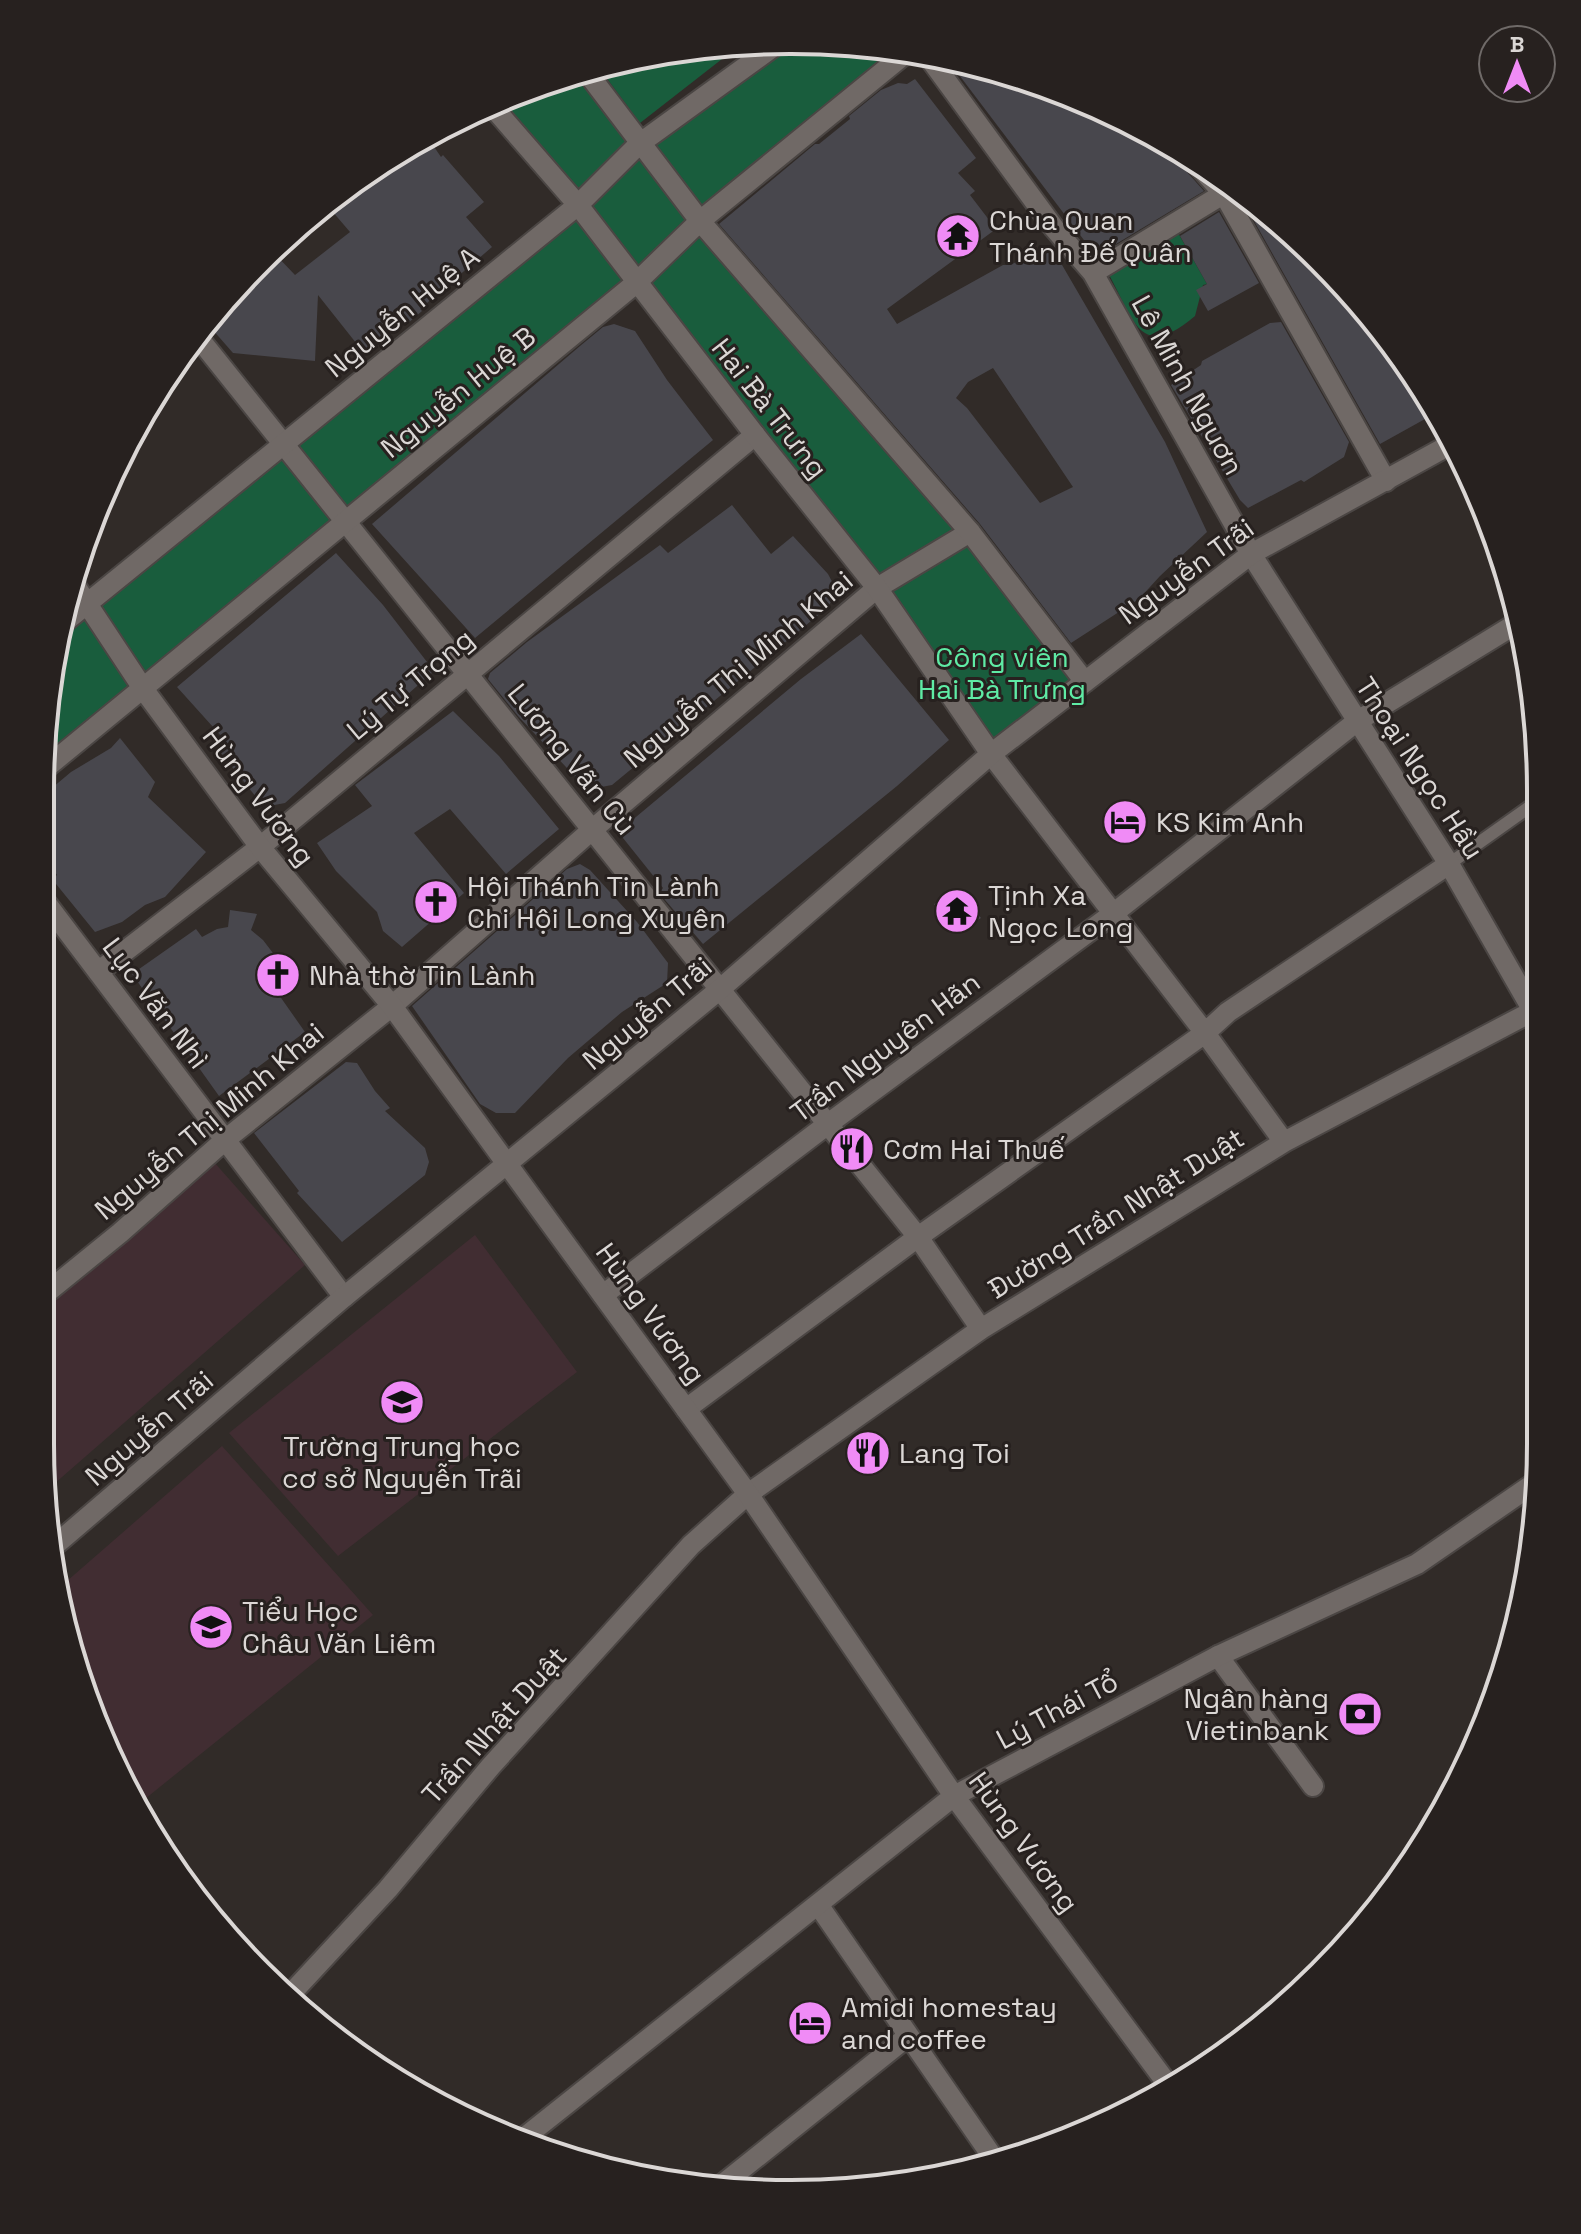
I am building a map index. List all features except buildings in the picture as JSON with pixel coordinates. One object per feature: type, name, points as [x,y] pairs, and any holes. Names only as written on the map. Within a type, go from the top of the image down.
[{"type":"street","name":"Nguyễn Huệ A","points":[[82,595],[286,444],[578,205],[639,144],[762,55]]},
{"type":"street","name":"Nguyễn Huệ B","points":[[55,760],[636,283],[700,221],[896,61]]},
{"type":"street","name":"Lê Minh Nguơn","points":[[937,69],[1054,228],[1093,273],[1251,554]]},
{"type":"street","points":[[593,81],[700,221],[970,532],[1085,682]]},
{"type":"street","name":"Hai Bà Trưng","points":[[499,114],[578,205],[877,588],[991,754],[1205,1033],[1284,1142]]},
{"type":"street","points":[[1093,273],[1222,194]]},
{"type":"street","points":[[1237,204],[1386,481]]},
{"type":"street","name":"Lương Vãn Cù","points":[[204,345],[918,1237],[981,1329]]},
{"type":"street","name":"Lý Tự Trọng","points":[[98,972],[260,847],[755,435]]},
{"type":"street","name":"Nguyễn Trãi","points":[[60,1541],[344,1297],[719,990],[991,754],[1251,554],[1442,449]]},
{"type":"street","name":"Nguyễn Thị Minh Khai","points":[[54,1287],[225,1140],[392,1006],[593,829],[877,588],[970,532]]},
{"type":"street","name":"Thoại Ngọc Hầu","points":[[1251,554],[1449,864],[1527,1000]]},
{"type":"street","name":"Hùng Vương","points":[[82,595],[144,690],[260,847],[392,1006],[603,1295],[748,1494],[954,1796],[1163,2078]]},
{"type":"street","name":"Trần Nguyên Hãn","points":[[603,1295],[1114,913],[1356,722],[1509,628]]},
{"type":"street","points":[[686,1409],[918,1237],[1205,1033],[1228,1012],[1449,864]]},
{"type":"street","name":"Lục Văn Nhì","points":[[54,914],[344,1297]]},
{"type":"street","name":"Đường Trần Nhật Duật","points":[[748,1494],[981,1329],[1284,1142],[1527,1018]]},
{"type":"street","name":"Lý Thái Tổ","points":[[531,2132],[954,1796],[1218,1656],[1417,1564],[1525,1490]]},
{"type":"street","name":"Trần Nhật Duật","points":[[296,1988],[388,1889],[491,1766],[691,1545],[748,1494]]},
{"type":"street","points":[[1218,1656],[1313,1786]]},
{"type":"street","points":[[819,1906],[989,2152]]},
{"type":"street","points":[[732,2177],[907,2037]]},
{"type":"lane","points":[[1449,864],[1527,809]]},
{"type":"shaded area","points":[[214,1162],[305,1265],[56,1483],[54,1295]]},
{"type":"shaded area","name":"Trường Trung học cơ sở Nguyễn Trãi","points":[[475,1235],[577,1372],[338,1556],[229,1433]]},
{"type":"shaded area","name":"Tiểu Học Châu Văn Liêm","points":[[222,1446],[373,1615],[146,1798],[110,1725],[93,1680],[67,1581]]},
{"type":"green space","name":"Công viên Hai Bà Trưng","points":[[769,55],[839,56],[896,61],[701,222],[1085,682],[991,754],[632,280],[55,757],[60,694],[76,611],[576,208],[501,114],[591,82],[646,152]]},
{"type":"green space","points":[[724,58],[640,123],[606,78],[647,68]]},
{"type":"green space","points":[[1177,231],[1207,284],[1203,285],[1195,316],[1176,330],[1161,336],[1150,335],[1132,319],[1108,273]]},
{"type":"place","name":"Chùa Quan Thánh Đế Quân","points":[[958,236]]},
{"type":"place","name":"KS Kim Anh","points":[[1125,822]]},
{"type":"place","name":"Hội Thánh Tin Lành Chi Hội Long Xuyên","points":[[436,902]]},
{"type":"place","name":"Tịnh Xa Ngọc Long","points":[[957,911]]},
{"type":"place","name":"Nhà thờ Tin Lành","points":[[278,975]]},
{"type":"place","name":"Cơm Hai Thuế","points":[[852,1149]]},
{"type":"place","name":"Trường Trung học cơ sở Nguyễn Trãi","points":[[402,1402]]},
{"type":"place","name":"Lang Toi","points":[[868,1453]]},
{"type":"place","name":"Tiểu Học Châu Văn Liêm","points":[[211,1627]]},
{"type":"place","name":"Ngân hàng Vietinbank","points":[[1360,1714]]},
{"type":"place","name":"Amidi homestay and coffee","points":[[810,2023]]}]
